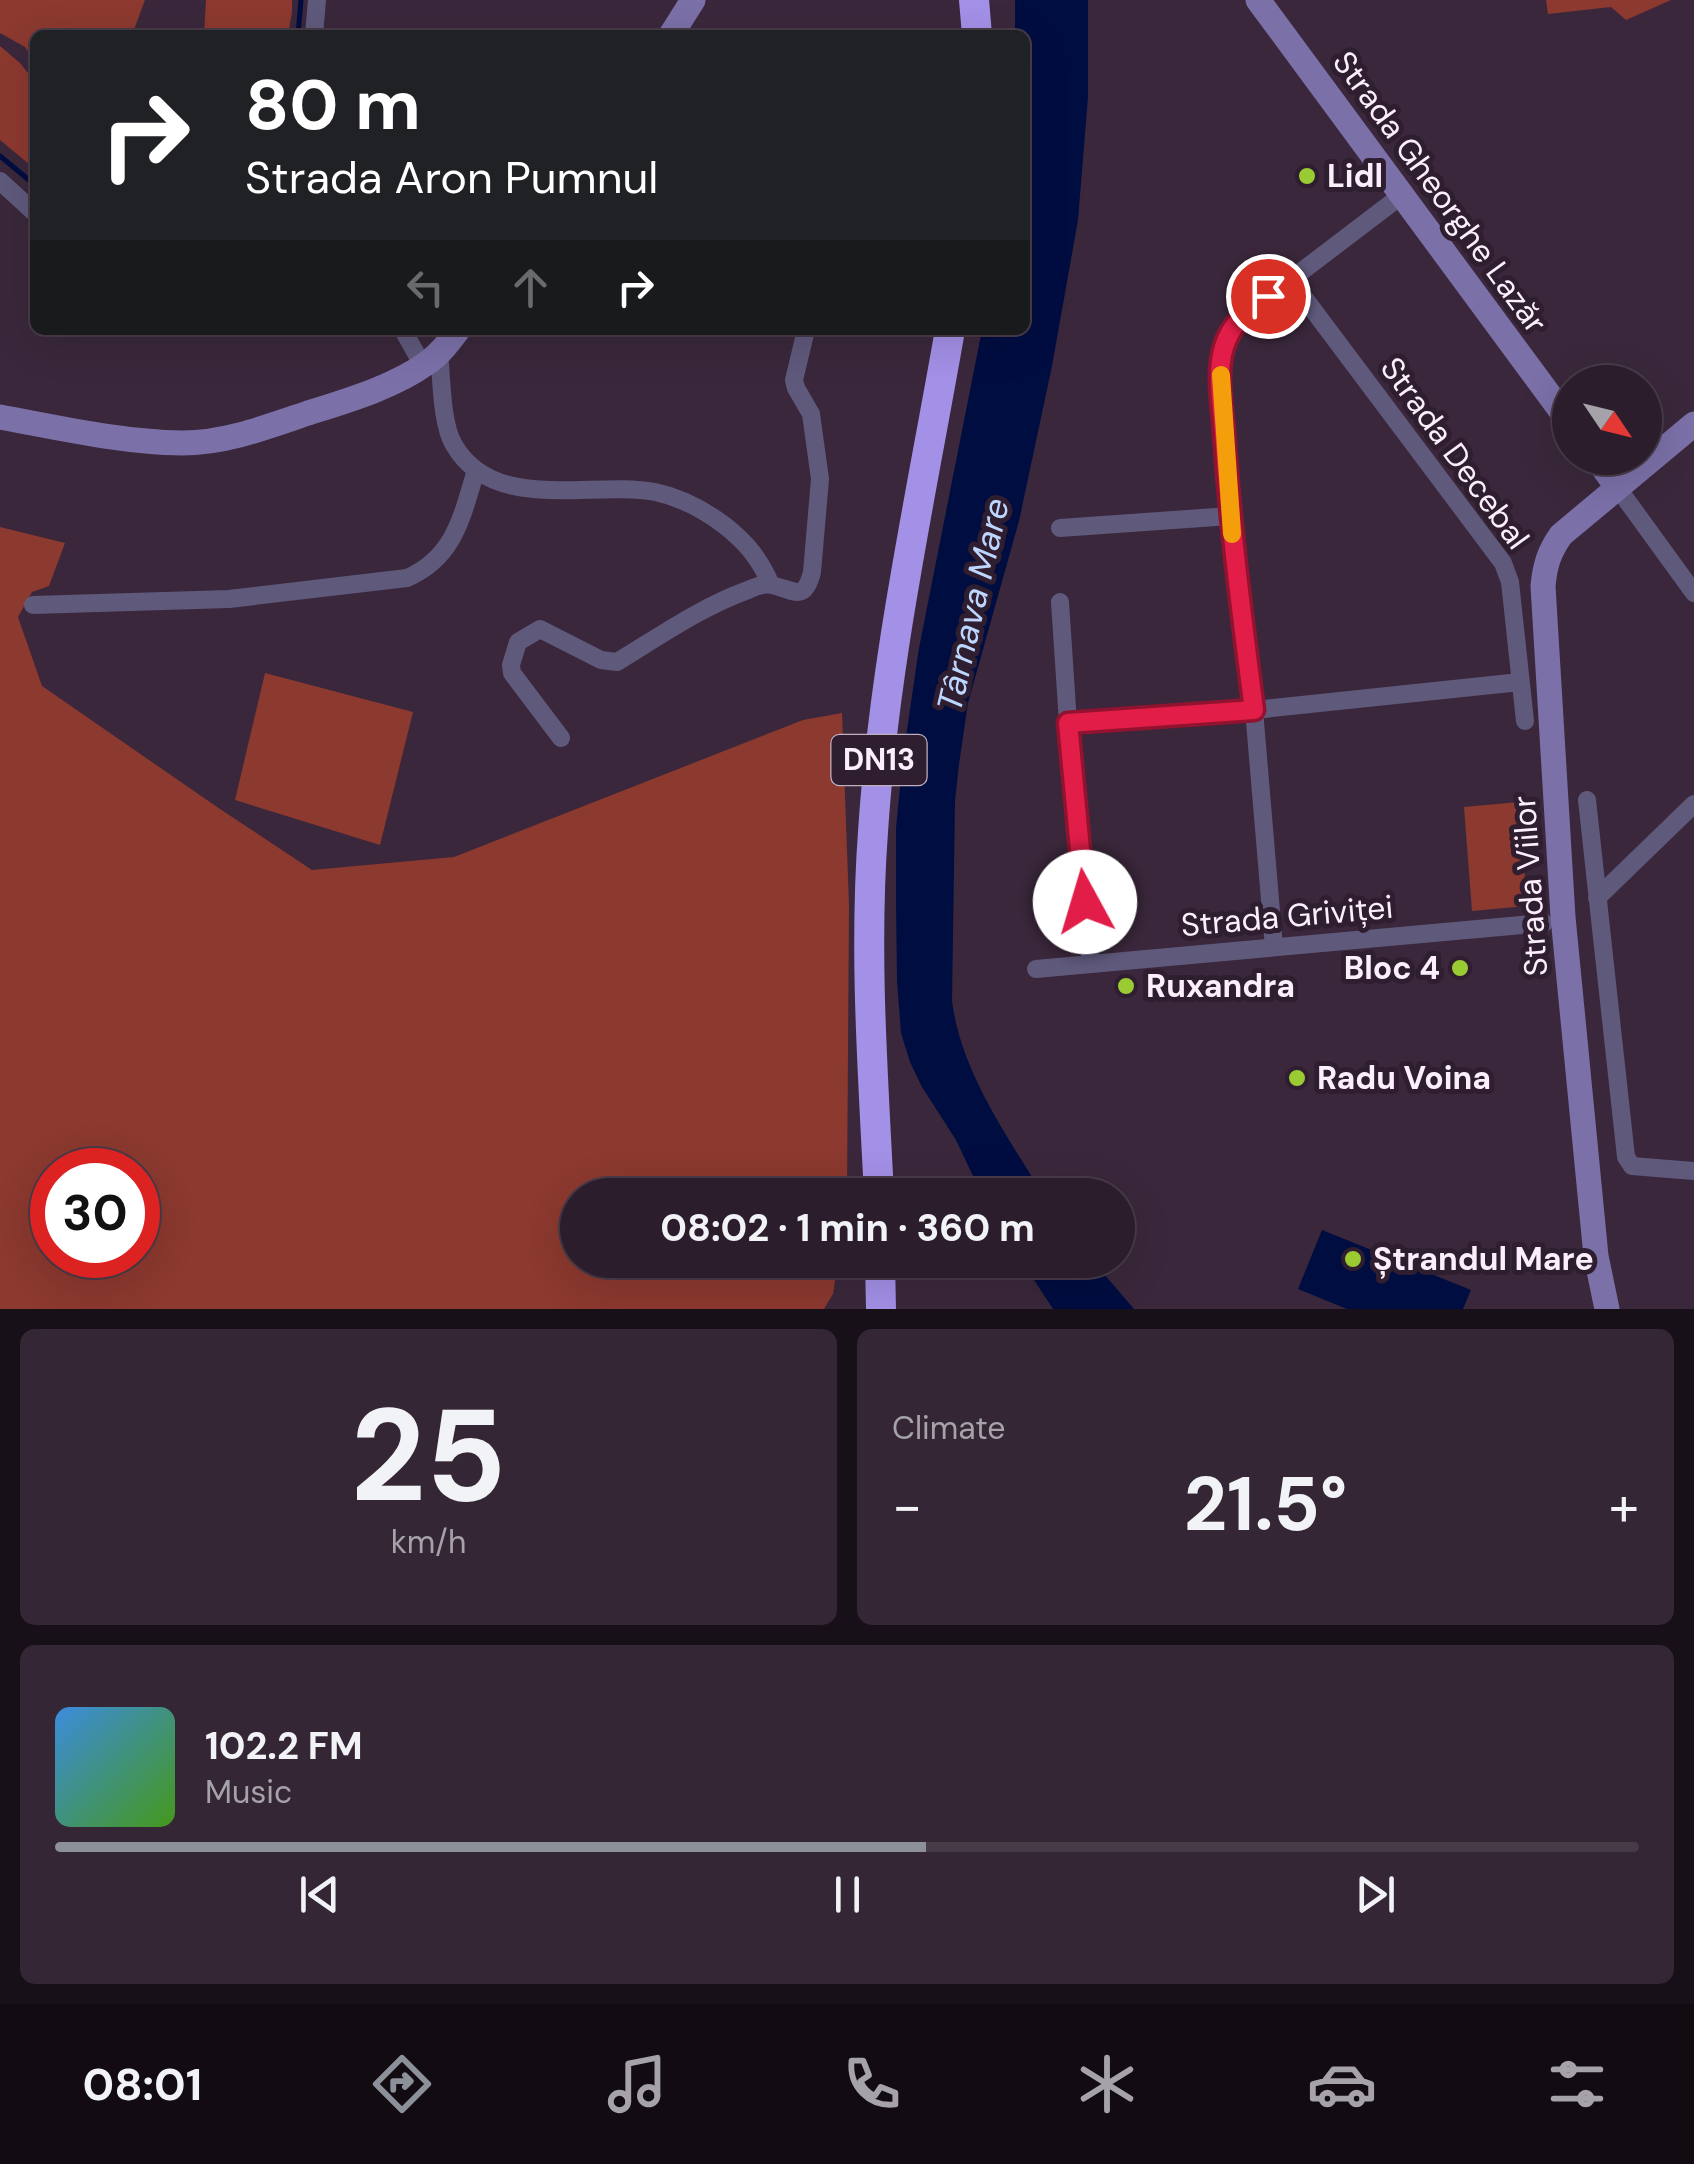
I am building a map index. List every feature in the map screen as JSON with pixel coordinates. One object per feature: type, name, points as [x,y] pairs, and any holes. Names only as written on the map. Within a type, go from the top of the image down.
[{"type":"highway","points":[[974,0],[977,30]]},
{"type":"highway","name":"DN13","points":[[877,1178],[869,958],[872,835],[887,690],[949,335]]},
{"type":"highway","points":[[880,1278],[881,1309]]},
{"type":"street","points":[[314,30],[317,0]]},
{"type":"street","points":[[674,30],[693,0]]},
{"type":"street","name":"Strada Gheorghe Lazăr","points":[[1258,0],[1552,398]]},
{"type":"street","points":[[0,181],[30,208]]},
{"type":"street","points":[[1274,948],[1254,710],[1230,516],[1222,356],[1238,320],[1402,195]]},
{"type":"street","name":"Strada Decebal","points":[[1290,279],[1503,563],[1510,582],[1524,720]]},
{"type":"street","points":[[408,335],[431,360],[450,435],[460,454],[476,470],[522,488],[634,490],[670,496],[700,508],[744,540],[771,585]]},
{"type":"street","points":[[0,417],[132,440],[212,441],[338,404],[431,360],[454,335]]},
{"type":"street","points":[[561,738],[512,672],[518,642],[540,629],[601,660],[618,662],[717,601],[761,585],[793,593],[809,584],[820,479],[811,414],[794,380],[805,335]]},
{"type":"street","name":"Strada Viilor","points":[[1607,1309],[1596,1256],[1563,917],[1543,586],[1545,564],[1561,535],[1694,424]]},
{"type":"street","points":[[33,606],[229,599],[407,578],[432,564],[452,539],[476,470]]},
{"type":"street","points":[[1609,475],[1694,593]]},
{"type":"street","points":[[1060,528],[1230,516]]},
{"type":"street","points":[[1060,602],[1091,964]]},
{"type":"street","points":[[1068,723],[1254,710],[1520,682]]},
{"type":"street","points":[[1587,800],[1626,1158],[1632,1166],[1694,1171]]},
{"type":"street","points":[[1597,898],[1694,804]]},
{"type":"street","name":"Strada Griviței","points":[[1036,969],[1544,923]]},
{"type":"shaded area","points":[[0,0],[145,0],[134,30],[30,30],[30,54],[0,33]]},
{"type":"shaded area","points":[[206,0],[292,0],[289,30],[204,30]]},
{"type":"shaded area","points":[[1546,0],[1671,0],[1626,20],[1611,7],[1548,14]]},
{"type":"shaded area","points":[[0,46],[30,76],[30,165],[0,140]]},
{"type":"shaded area","points":[[0,527],[65,543],[49,586],[32,592],[18,617],[42,686],[312,870],[454,857],[803,720],[842,713],[849,905],[847,1178],[560,1178],[560,1278],[835,1278],[833,1294],[824,1309],[0,1309]]},
{"type":"shaded area","points":[[265,673],[413,712],[380,845],[235,800]]},
{"type":"shaded area","points":[[1519,802],[1527,906],[1472,911],[1464,807]]},
{"type":"water","name":"Târnava Mare","points":[[1015,0],[1088,0],[1088,97],[1078,220],[1019,521],[968,703],[955,801],[952,1001],[957,1027],[987,1102],[1033,1178],[974,1178],[956,1140],[922,1087],[901,1033],[896,828],[919,648],[981,335],[1030,335],[1030,30],[1015,30]]},
{"type":"water","name":"Ștrandul Mare","points":[[1322,1230],[1471,1290],[1463,1309],[1347,1309],[1298,1289]]},
{"type":"water","points":[[1033,1278],[1107,1278],[1134,1309],[1053,1309]]},
{"type":"waterway","points":[[298,30],[301,0]]},
{"type":"waterway","points":[[0,156],[30,181]]},
{"type":"slow traffic","points":[[1221,375],[1232,534]]},
{"type":"place","name":"Lidl","points":[[1307,176]]},
{"type":"place","name":"Bloc 4","points":[[1460,968]]},
{"type":"place","name":"Ruxandra","points":[[1126,986]]},
{"type":"place","name":"Radu Voina","points":[[1297,1078]]},
{"type":"place","name":"Ștrandul Mare","points":[[1353,1259]]},
{"type":"route","points":[[1085,902],[1068,723],[1254,710],[1230,516],[1221,383],[1222,356],[1232,329],[1268,296]]}]
